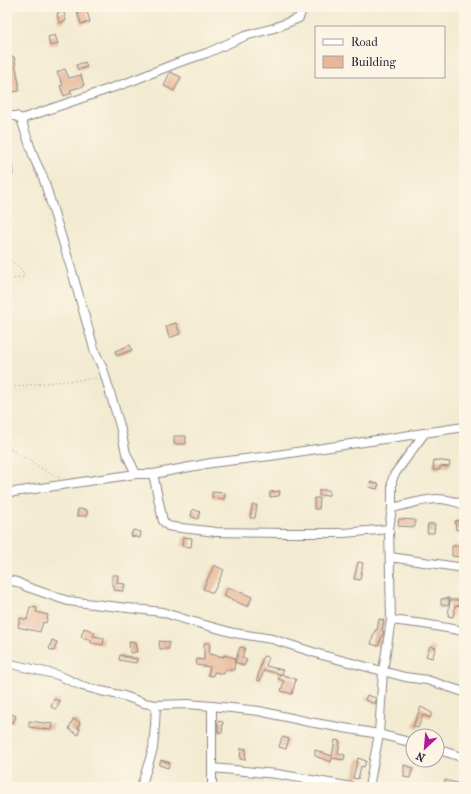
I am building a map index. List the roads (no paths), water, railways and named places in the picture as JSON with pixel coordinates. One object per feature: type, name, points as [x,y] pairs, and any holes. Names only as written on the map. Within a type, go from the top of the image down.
[{"type":"street","points":[[21,119],[129,82],[207,53],[245,36],[280,26],[299,18],[303,7]]},
{"type":"street","points":[[7,116],[16,116],[21,119],[34,158],[43,177],[71,268],[92,345],[103,369],[120,426],[126,453],[136,474]]},
{"type":"street","points":[[7,494],[136,474],[153,474],[211,463],[270,456],[464,427]]},
{"type":"street","points":[[369,787],[379,734],[383,671],[391,620],[389,529],[392,508],[392,481],[394,475],[424,434]]},
{"type":"street","points":[[153,474],[163,521],[168,526],[216,532],[344,533],[389,529]]},
{"type":"street","points":[[392,508],[425,499],[442,498],[453,500],[464,505]]},
{"type":"street","points":[[390,557],[464,568]]},
{"type":"street","points":[[7,580],[17,582],[68,601],[162,612],[234,633],[272,639],[322,656],[405,677],[427,680],[464,692]]},
{"type":"street","points":[[391,620],[464,631]]},
{"type":"street","points":[[7,663],[58,675],[82,686],[156,705],[187,704],[259,711],[309,722],[379,734],[405,741]]},
{"type":"street","points":[[141,787],[153,749],[156,705]]},
{"type":"street","points":[[212,706],[212,787]]},
{"type":"street","points":[[445,752],[464,758]]},
{"type":"street","points":[[212,768],[277,774],[352,787]]}]
